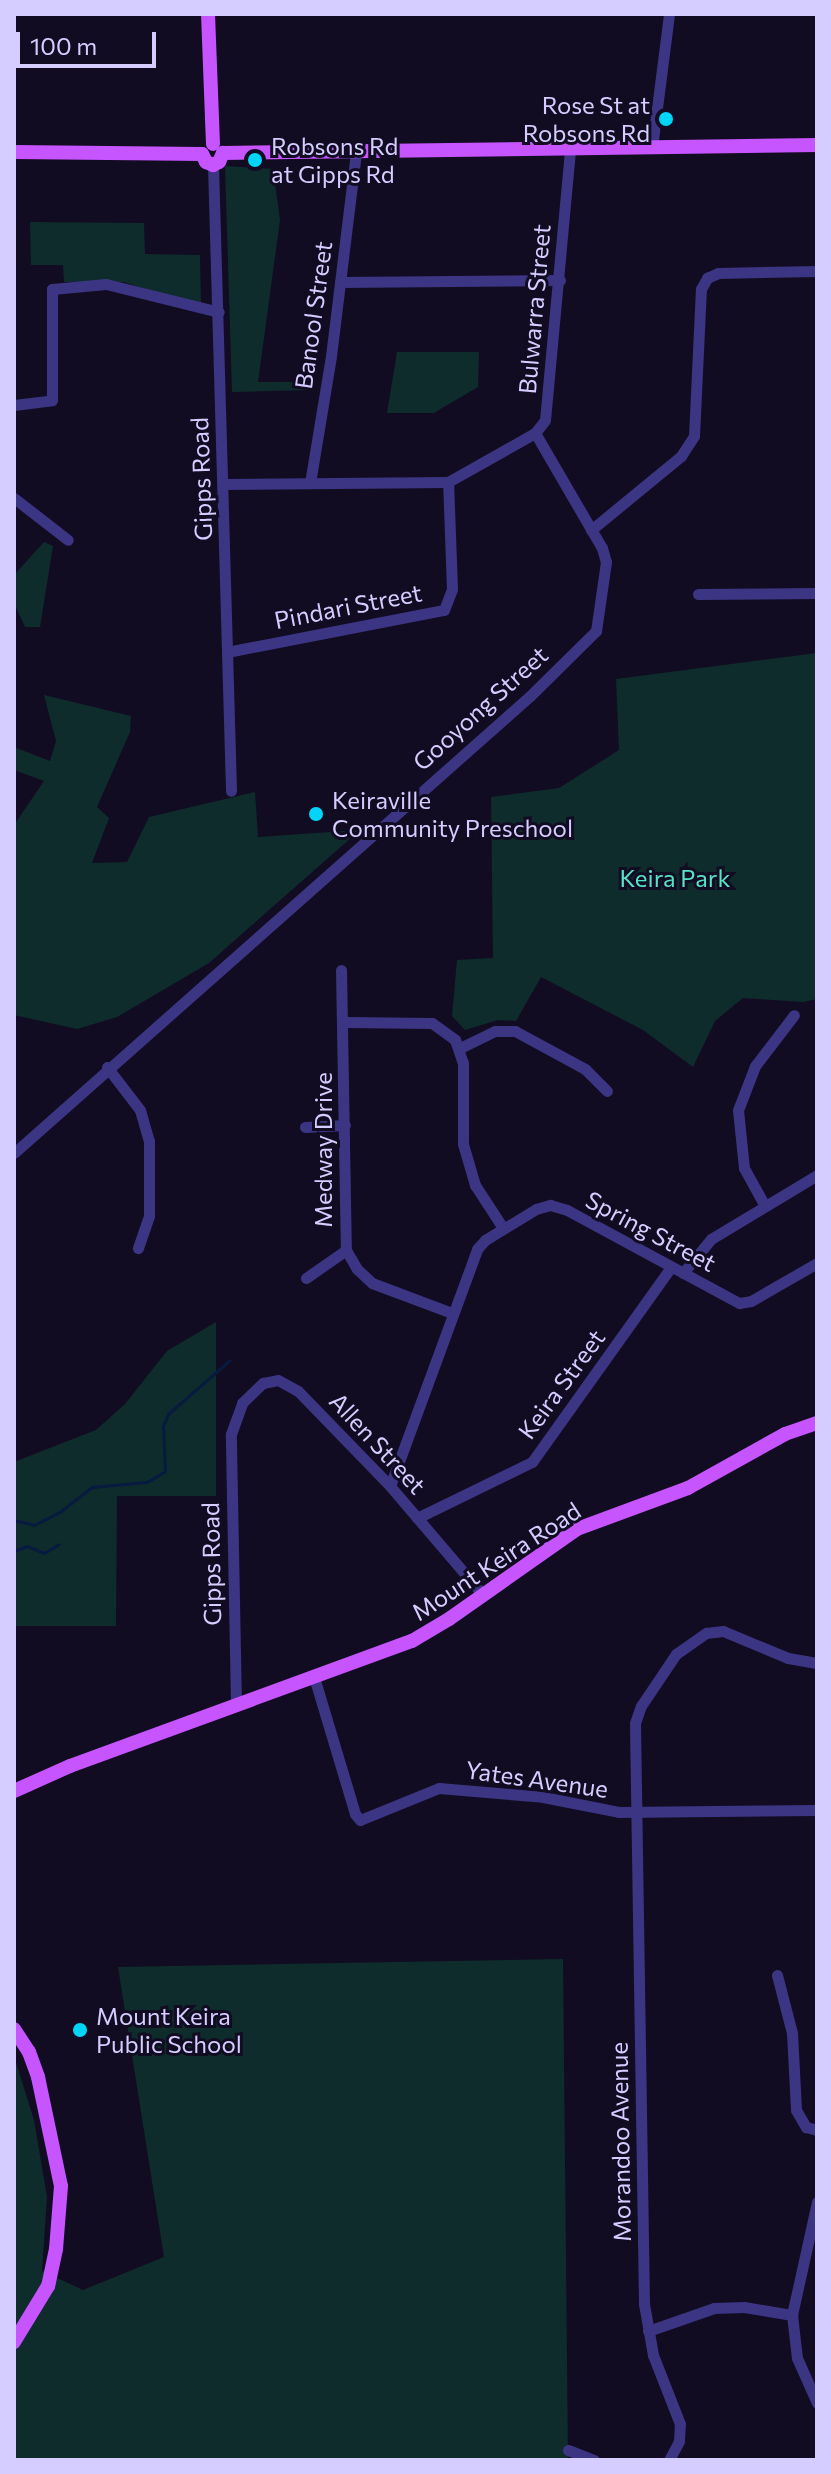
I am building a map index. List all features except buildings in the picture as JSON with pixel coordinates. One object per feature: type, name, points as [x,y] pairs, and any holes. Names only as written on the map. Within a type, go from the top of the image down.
[{"type":"main road","name":"Gipps Road","points":[[208,14],[213,154]]},
{"type":"main road","points":[[14,152],[356,153],[817,145]]},
{"type":"main road","name":"Mount Keira Road","points":[[14,1791],[70,1766],[412,1641],[577,1529],[688,1488],[785,1434],[817,1423]]},
{"type":"main road","points":[[14,2029],[29,2052],[38,2077],[61,2186],[56,2249],[48,2286],[14,2342]]},
{"type":"street","points":[[652,147],[669,14]]},
{"type":"street","name":"Bulwarra Street","points":[[535,433],[545,420],[570,149]]},
{"type":"street","name":"Banool Street","points":[[310,483],[356,153]]},
{"type":"street","name":"Gipps Road","points":[[213,154],[231,791]]},
{"type":"street","points":[[591,530],[681,456],[694,436],[701,289],[707,278],[718,273],[817,271]]},
{"type":"street","points":[[340,282],[560,280]]},
{"type":"street","points":[[14,405],[52,400],[52,289],[106,284],[219,312]]},
{"type":"street","points":[[223,484],[448,482],[535,433]]},
{"type":"street","name":"Gooyong Street","points":[[14,1153],[107,1067],[530,696],[596,631],[606,562],[535,433]]},
{"type":"street","name":"Pindari Street","points":[[227,652],[444,610],[452,589],[448,482]]},
{"type":"street","points":[[14,498],[68,540]]},
{"type":"street","points":[[698,594],[817,593]]},
{"type":"street","name":"Medway Drive","points":[[341,970],[345,1022],[346,1250],[357,1269],[372,1283],[452,1313]]},
{"type":"street","points":[[765,1206],[744,1168],[738,1136],[738,1110],[755,1066],[794,1015]]},
{"type":"street","points":[[345,1022],[432,1023],[451,1034],[460,1048],[464,1069],[463,1144],[475,1185],[503,1228]]},
{"type":"street","points":[[460,1048],[495,1031],[515,1031],[585,1069],[607,1091]]},
{"type":"street","points":[[107,1067],[134,1101],[148,1133],[150,1204],[138,1248]]},
{"type":"street","points":[[305,1127],[345,1125]]},
{"type":"street","name":"Keira Street","points":[[417,1518],[532,1462],[677,1270],[711,1239],[817,1175]]},
{"type":"street","name":"Spring Street","points":[[390,1486],[477,1249],[503,1228],[544,1206],[557,1206],[743,1304],[817,1263]]},
{"type":"street","points":[[306,1278],[346,1250]]},
{"type":"street","name":"Allen Street","points":[[233,1422],[242,1403],[263,1383],[278,1380],[298,1391],[390,1486],[483,1595]]},
{"type":"street","name":"Gipps Road","points":[[233,1422],[236,1705]]},
{"type":"street","name":"Morandoo Avenue","points":[[669,2460],[679,2441],[680,2424],[648,2331],[644,2304],[637,1714],[683,1647],[706,1633],[723,1631],[788,1658],[817,1663]]},
{"type":"street","name":"Yates Avenue","points":[[314,1677],[355,1814],[360,1820],[439,1788],[543,1797],[636,1813],[817,1810]]},
{"type":"street","points":[[777,1975],[792,2033],[796,2110],[806,2127],[817,2130]]},
{"type":"street","points":[[817,2202],[792,2315],[797,2358],[817,2403]]},
{"type":"street","points":[[648,2331],[714,2308],[744,2307],[792,2315]]},
{"type":"street","points":[[568,2450],[594,2460]]},
{"type":"green space","points":[[225,166],[273,169],[280,220],[258,382],[314,382],[312,390],[232,392]]},
{"type":"green space","points":[[30,222],[144,223],[145,254],[200,255],[201,303],[182,301],[124,282],[64,282],[63,265],[31,265]]},
{"type":"green space","points":[[397,352],[479,352],[478,387],[434,413],[387,413]]},
{"type":"green space","points":[[44,542],[53,546],[40,627],[25,627],[14,603],[14,575]]},
{"type":"green space","name":"Keira Park","points":[[817,653],[817,999],[803,1002],[743,998],[715,1021],[693,1067],[643,1030],[541,977],[516,1021],[498,1020],[465,1030],[452,1016],[457,960],[493,958],[491,797],[559,788],[619,750],[616,679]]},
{"type":"green space","points":[[44,695],[131,716],[130,732],[97,807],[109,818],[92,863],[127,862],[149,817],[255,792],[258,837],[360,830],[209,963],[117,1017],[77,1029],[14,1015],[14,825],[44,781],[14,770],[14,747],[50,761],[56,741]]},
{"type":"green space","points":[[216,1322],[216,1496],[117,1496],[116,1626],[14,1626],[14,1462],[96,1430],[125,1404],[167,1351]]},
{"type":"green space","points":[[563,1959],[568,2460],[14,2460],[14,2056],[34,2120],[47,2197],[42,2271],[83,2290],[164,2257],[118,1967]]},
{"type":"waterway","points":[[14,1520],[34,1525],[61,1511],[92,1487],[147,1482],[165,1471],[163,1426],[168,1414],[230,1360]]},
{"type":"waterway","points":[[14,1551],[27,1546],[44,1553],[59,1544]]},
{"type":"place","name":"Rose St at Robsons Rd","points":[[666,119]]},
{"type":"place","name":"Robsons Rd at Gipps Rd","points":[[255,160]]},
{"type":"place","name":"Keiraville Community Preschool","points":[[316,814]]},
{"type":"place","name":"Mount Keira Public School","points":[[80,2030]]}]
